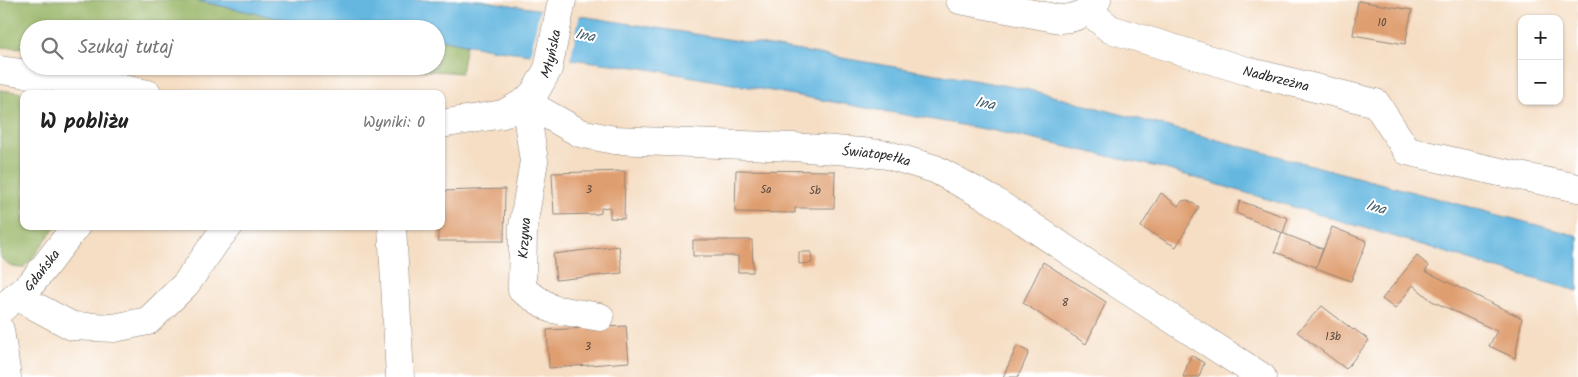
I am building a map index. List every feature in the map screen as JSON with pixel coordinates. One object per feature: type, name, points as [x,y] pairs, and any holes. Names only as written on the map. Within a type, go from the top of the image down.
[{"type":"street","name":"Młyńska","points":[[525,102],[535,92],[548,69],[562,0]]},
{"type":"street","name":"Nadbrzeżna","points":[[960,0],[1060,19],[1073,18],[1093,5],[1110,29],[1247,71],[1376,103],[1407,151],[1578,188]]},
{"type":"street","points":[[0,70],[20,73]]},
{"type":"street","points":[[35,75],[128,90]]},
{"type":"street","points":[[445,123],[503,114],[525,102]]},
{"type":"street","name":"Krzywa","points":[[525,102],[534,161],[523,227],[522,290],[552,309],[600,317]]},
{"type":"street","name":"Światopełka","points":[[525,102],[580,133],[614,140],[793,147],[862,152],[888,155],[935,169],[994,201],[1262,377]]},
{"type":"street","name":"Gdańska","points":[[8,303],[31,284],[73,230]]},
{"type":"street","points":[[8,303],[72,326],[114,328],[148,321],[186,284],[225,230]]},
{"type":"street","points":[[392,230],[400,377]]},
{"type":"street","points":[[0,330],[7,377]]},
{"type":"green space","points":[[0,0],[194,0],[286,20],[20,20],[20,48],[0,47]]},
{"type":"green space","points":[[445,40],[466,44],[461,73],[445,72]]},
{"type":"green space","points":[[0,90],[20,92],[20,230],[53,230],[23,268],[9,265],[0,256]]},
{"type":"water","name":"Ina","points":[[194,0],[479,0],[1026,89],[1578,236],[1578,291],[1488,266],[1162,168],[995,131],[643,68],[490,49],[445,40],[445,20],[286,20]]},
{"type":"pier","points":[[540,8],[580,14],[570,61],[530,56]]},
{"type":"building","points":[[1358,1],[1412,10],[1405,44],[1353,35]]},
{"type":"building","points":[[736,170],[835,171],[834,208],[795,208],[795,213],[735,212]]},
{"type":"building","points":[[625,171],[624,219],[610,218],[610,207],[601,208],[601,213],[597,214],[554,215],[552,173]]},
{"type":"building","points":[[505,189],[504,241],[438,241],[438,230],[445,230],[445,191]]},
{"type":"building","points":[[1161,193],[1178,206],[1182,201],[1187,200],[1199,207],[1176,247],[1141,227]]},
{"type":"building","points":[[1240,201],[1288,218],[1283,233],[1236,213]]},
{"type":"building","points":[[1332,227],[1367,241],[1351,281],[1316,268]]},
{"type":"building","points":[[1282,233],[1323,249],[1316,267],[1275,252]]},
{"type":"building","points":[[693,240],[752,240],[753,272],[738,272],[738,256],[693,256]]},
{"type":"building","points":[[619,246],[622,273],[556,280],[553,254]]},
{"type":"building","points":[[799,252],[811,252],[812,263],[799,264]]},
{"type":"building","points":[[1417,256],[1429,266],[1425,271],[1522,318],[1515,358],[1489,346],[1497,331],[1432,301],[1413,285],[1395,309],[1382,299]]},
{"type":"building","points":[[1043,262],[1106,302],[1086,344],[1023,303]]},
{"type":"building","points":[[1322,306],[1369,340],[1346,369],[1297,332]]},
{"type":"building","points":[[626,326],[629,362],[549,368],[547,330]]},
{"type":"building","points":[[1017,346],[1029,352],[1018,377],[1003,377]]},
{"type":"building","points":[[1191,355],[1204,363],[1199,377],[1183,377]]}]
